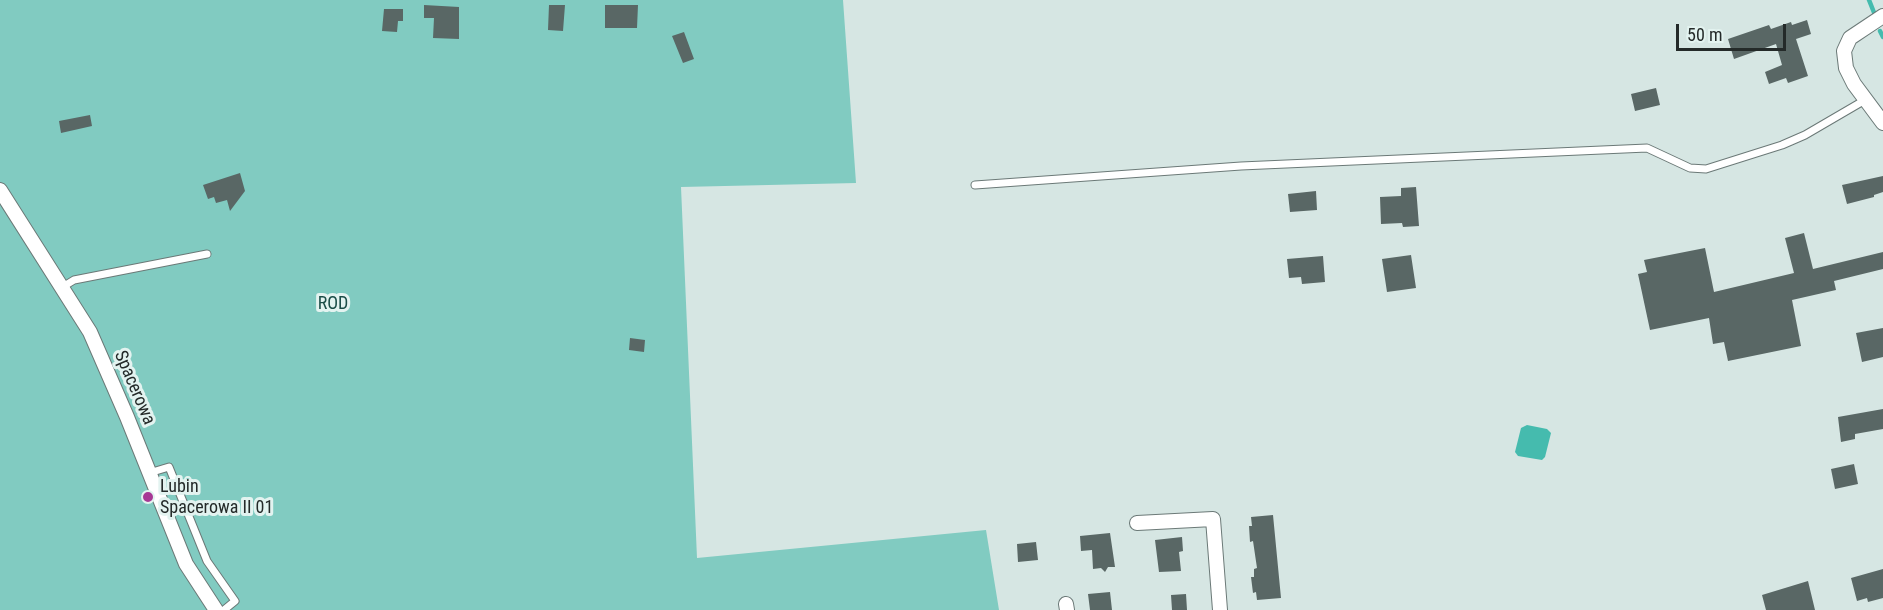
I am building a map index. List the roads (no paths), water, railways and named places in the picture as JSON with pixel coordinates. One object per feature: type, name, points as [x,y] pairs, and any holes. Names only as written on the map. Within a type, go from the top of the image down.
[{"type":"street","points":[[1883,15],[1850,38],[1844,51],[1846,68],[1854,84],[1883,123]]},
{"type":"street","name":"Spacerowa","points":[[0,190],[90,332],[186,564],[216,610]]},
{"type":"street","points":[[1137,524],[1213,519],[1220,610]]},
{"type":"lane","points":[[975,185],[1241,166],[1647,147],[1690,168],[1706,169],[1782,145],[1805,135],[1865,100]]},
{"type":"lane","points":[[61,288],[74,280],[207,254]]},
{"type":"lane","points":[[149,473],[169,467],[207,561],[235,602],[224,610]]},
{"type":"waterway","points":[[1869,0],[1875,15]]},
{"type":"waterway","points":[[1880,31],[1883,37]]},
{"type":"place","name":"Lubin Spacerowa II 01","points":[[148,497]]},
{"type":"park label","name":"ROD","points":[[333,304]]}]
